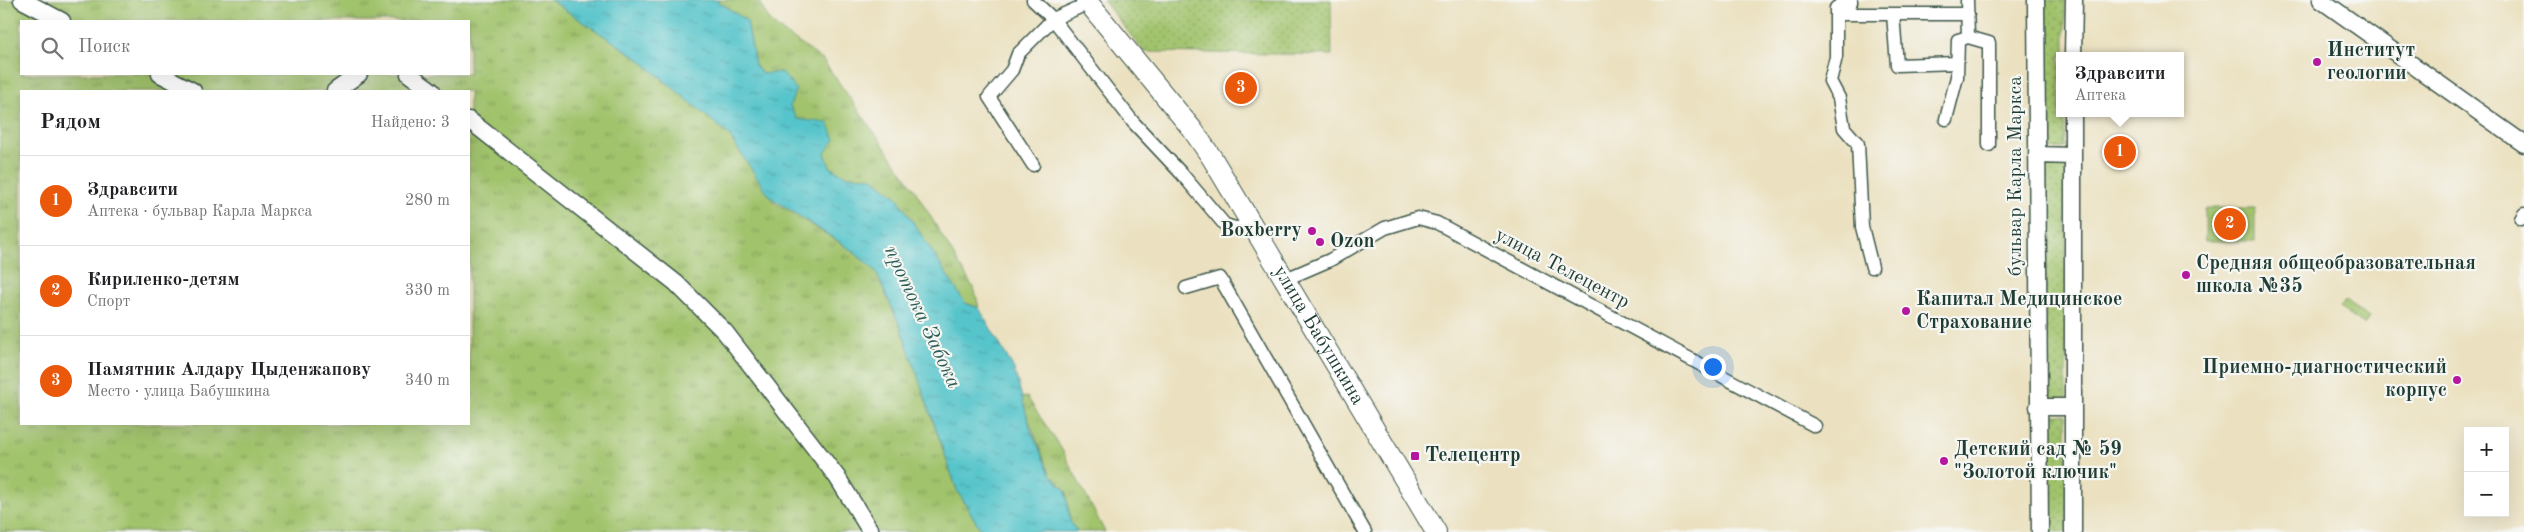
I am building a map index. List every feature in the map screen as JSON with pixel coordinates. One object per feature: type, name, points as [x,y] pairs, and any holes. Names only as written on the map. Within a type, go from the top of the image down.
[{"type":"main road","name":"улица Бабушкина","points":[[1088,1],[1192,129],[1286,280],[1436,532]]},
{"type":"street","points":[[22,0],[60,20]]},
{"type":"street","points":[[1033,0],[1053,19],[1132,122],[1181,174],[1224,225],[1235,228],[1253,227]]},
{"type":"street","points":[[1968,0],[1968,37]]},
{"type":"street","name":"бульвар Карла Маркса","points":[[2036,0],[2040,532]]},
{"type":"street","points":[[2073,52],[2074,0]]},
{"type":"street","points":[[2321,0],[2524,144]]},
{"type":"street","points":[[1033,165],[989,97],[1012,70],[1018,54],[1053,19],[1088,1]]},
{"type":"street","points":[[1872,267],[1862,227],[1858,144],[1844,128],[1839,98],[1830,80],[1836,57],[1836,8],[1845,2],[1851,6],[1893,14],[1968,14]]},
{"type":"street","points":[[1893,14],[1898,65],[1957,63]]},
{"type":"street","points":[[1946,119],[1957,76],[1958,40],[1968,37],[1989,43],[1989,144]]},
{"type":"street","points":[[162,75],[191,90]]},
{"type":"street","points":[[336,90],[358,75]]},
{"type":"street","points":[[410,75],[431,90]]},
{"type":"street","points":[[2073,117],[2073,532]]},
{"type":"street","points":[[470,121],[676,283],[725,332],[837,477],[871,532]]},
{"type":"street","points":[[2037,155],[2073,156]]},
{"type":"street","name":"улица Телецентр","points":[[1286,280],[1330,260],[1385,228],[1418,218],[1437,223],[1815,426]]},
{"type":"street","points":[[1186,288],[1220,278],[1366,532]]},
{"type":"street","points":[[2038,408],[2073,408]]},
{"type":"green space","points":[[0,0],[550,0],[635,56],[728,134],[773,201],[850,249],[875,270],[901,328],[957,490],[982,532],[0,532]]},
{"type":"green space","points":[[716,0],[758,0],[771,23],[823,60],[913,187],[975,291],[979,308],[965,303],[897,197],[871,177],[847,176],[830,167],[825,153],[797,120],[790,106],[781,72],[762,74],[755,65],[747,21]]},
{"type":"green space","points":[[1103,0],[1331,0],[1332,55],[1144,52]]},
{"type":"green space","points":[[2043,0],[2065,0],[2065,52],[2056,52],[2056,117],[2065,117],[2065,148],[2045,149]]},
{"type":"green space","points":[[2044,161],[2066,164],[2066,400],[2046,402]]},
{"type":"green space","points":[[2205,208],[2255,208],[2255,241],[2205,241]]},
{"type":"green space","points":[[2344,301],[2369,317],[2364,325],[2339,308]]},
{"type":"green space","points":[[1027,397],[1061,448],[1105,532],[1077,532],[1070,521],[1066,491],[1050,474],[1020,398]]},
{"type":"green space","points":[[2046,415],[2066,415],[2068,532],[2046,532]]},
{"type":"water","name":"протока Забока","points":[[550,0],[716,0],[747,21],[755,65],[762,74],[781,72],[796,89],[790,106],[797,119],[828,123],[835,139],[825,153],[830,167],[847,176],[871,177],[897,197],[965,303],[979,308],[1014,369],[1031,430],[1050,474],[1066,491],[1070,521],[1077,532],[982,532],[957,490],[901,328],[875,270],[850,249],[770,197],[728,134],[635,56]]},
{"type":"place","name":"Институт геологии","points":[[2317,62]]},
{"type":"place","name":"Памятник Алдару Цыденжапову","points":[[1241,88]]},
{"type":"place","name":"Здравсити","points":[[2120,152]]},
{"type":"place","name":"Кириленко-детям","points":[[2230,224]]},
{"type":"place","name":"Boxberry","points":[[1312,231]]},
{"type":"place","name":"Ozon","points":[[1320,242]]},
{"type":"place","name":"Средняя общеобразовательная школа №35","points":[[2186,275]]},
{"type":"place","name":"Капитал Медицинское Страхование","points":[[1906,311]]},
{"type":"place","name":"Приемно-диагностический корпус","points":[[2457,380]]},
{"type":"place","name":"Телецентр","points":[[1415,456]]},
{"type":"place","name":"Детский сад № 59 \"Золотой ключик\"","points":[[1944,461]]}]
